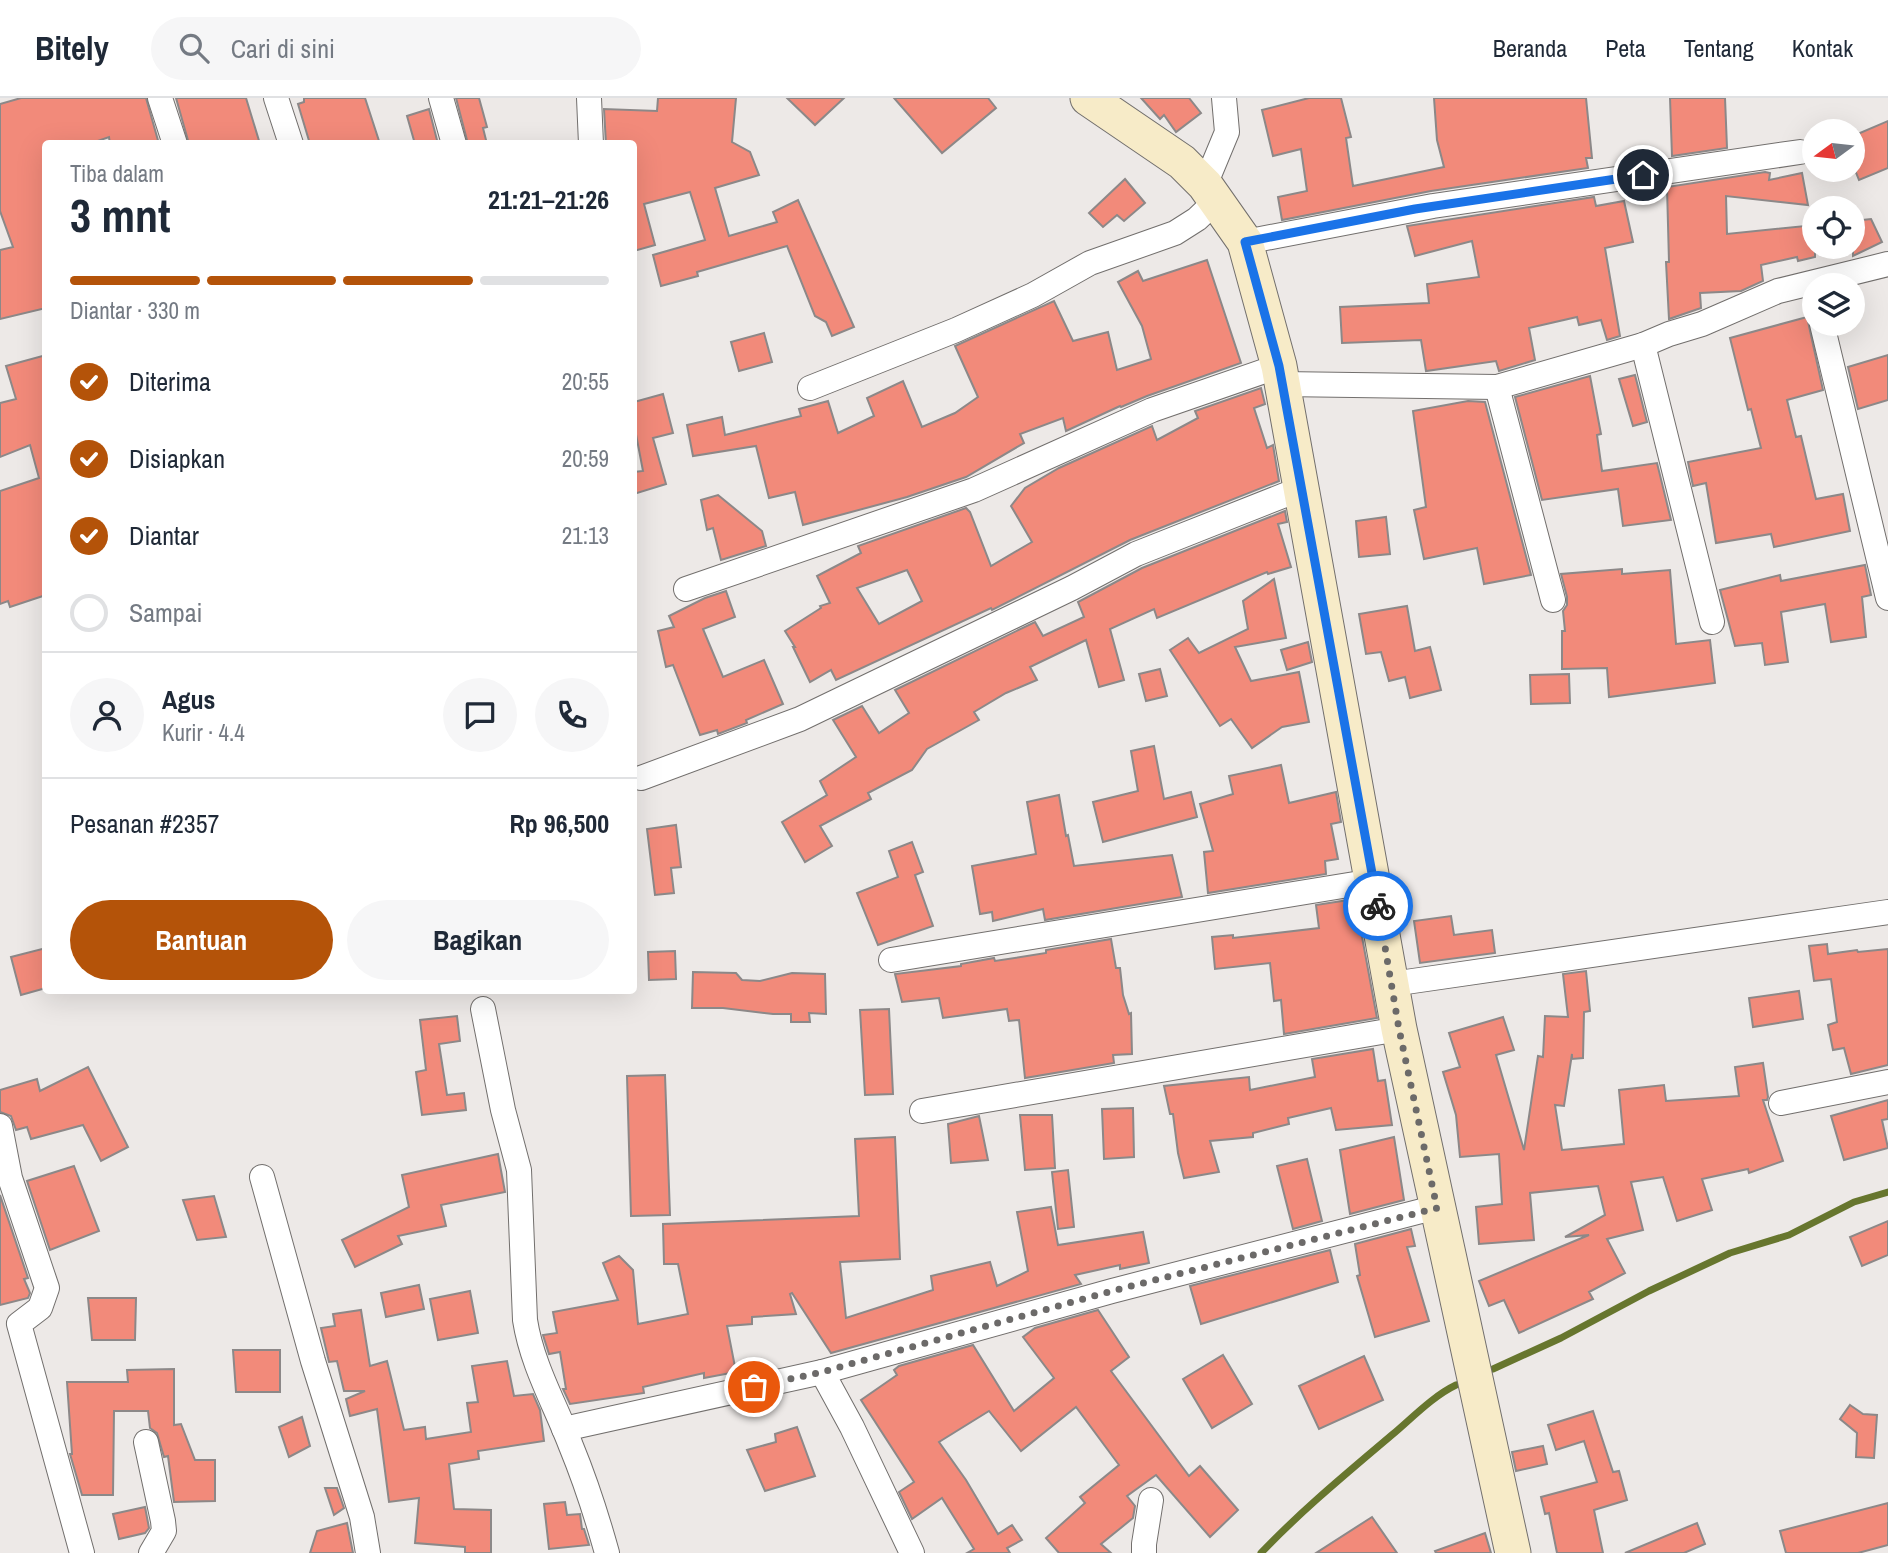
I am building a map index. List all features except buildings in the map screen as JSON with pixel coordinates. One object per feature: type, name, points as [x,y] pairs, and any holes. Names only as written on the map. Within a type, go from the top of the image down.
[{"type":"main road","points":[[1088,98],[1181,162],[1211,192],[1245,242],[1280,375],[1399,1029],[1513,1553]]},
{"type":"street","points":[[160,98],[174,140]]},
{"type":"street","points":[[276,98],[289,140]]},
{"type":"street","points":[[441,98],[453,140]]},
{"type":"street","points":[[589,98],[591,140]]},
{"type":"street","points":[[810,388],[956,330],[1033,295],[1090,263],[1175,233],[1198,219],[1211,192],[1227,132],[1224,98]]},
{"type":"street","points":[[1245,242],[1415,209],[1800,152]]},
{"type":"street","points":[[1859,273],[1888,264]]},
{"type":"street","points":[[686,589],[974,490],[1152,410],[1280,375],[1497,387],[1643,345],[1702,324],[1717,315],[1778,291],[1802,288]]},
{"type":"street","points":[[1825,336],[1888,598]]},
{"type":"street","points":[[1643,345],[1712,622]]},
{"type":"street","points":[[1497,387],[1553,600]]},
{"type":"street","points":[[641,778],[800,719],[1072,588],[1136,554],[1300,489]]},
{"type":"street","points":[[891,960],[1373,881]]},
{"type":"street","points":[[1392,985],[1888,912]]},
{"type":"street","points":[[483,1009],[503,1110],[519,1170],[528,1341],[564,1429],[607,1553]]},
{"type":"street","points":[[922,1111],[1399,1029]]},
{"type":"street","points":[[1781,1103],[1888,1082]]},
{"type":"street","points":[[0,1126],[10,1178],[47,1288],[40,1308],[10,1327],[82,1553]]},
{"type":"street","points":[[262,1177],[313,1361],[362,1517],[368,1553]]},
{"type":"street","points":[[564,1429],[822,1372],[1112,1291],[1437,1208]]},
{"type":"street","points":[[822,1372],[889,1501],[912,1553]]},
{"type":"street","points":[[146,1442],[164,1531],[151,1553]]},
{"type":"street","points":[[1144,1553],[1151,1500]]},
{"type":"waterway","points":[[1493,1369],[1730,1253],[1789,1235],[1854,1202],[1888,1192]]},
{"type":"waterway","points":[[1261,1553],[1342,1477],[1431,1401],[1456,1385]]},
{"type":"way so far","points":[[754,1387],[822,1372],[1112,1291],[1437,1208],[1399,1029],[1378,906]]},
{"type":"route","points":[[1378,906],[1301,499],[1279,366],[1245,242],[1415,209],[1643,175]]}]
